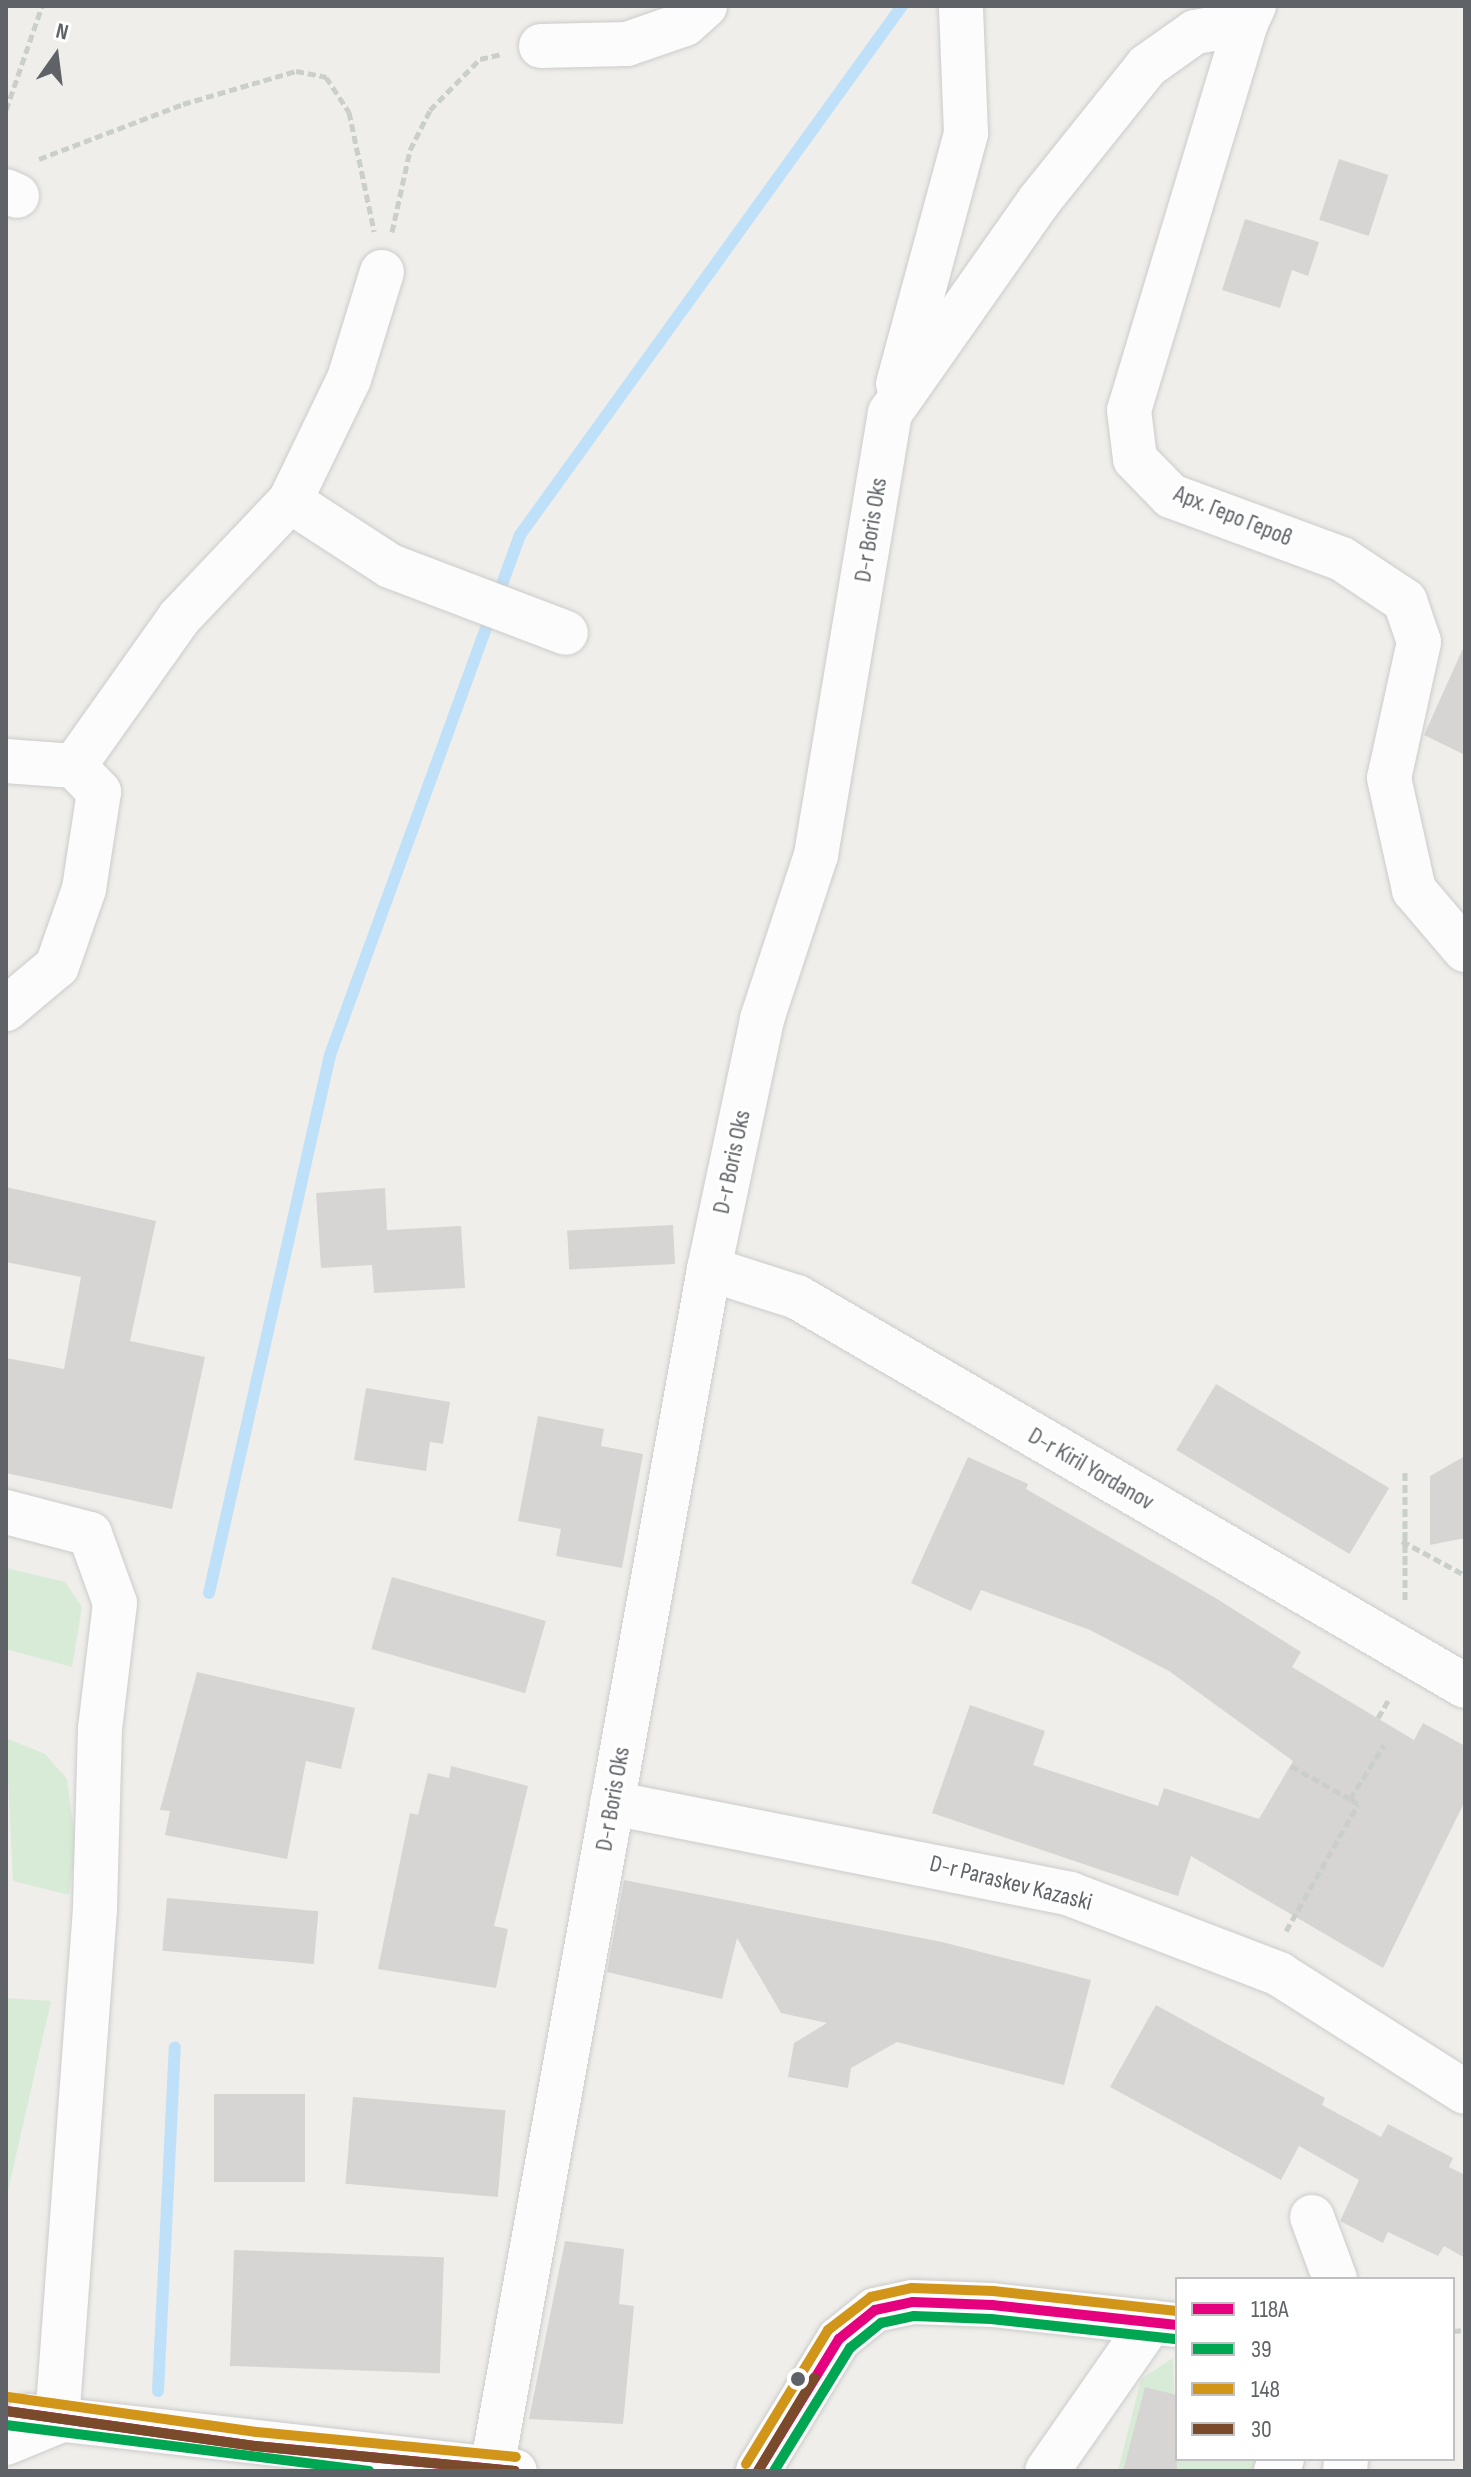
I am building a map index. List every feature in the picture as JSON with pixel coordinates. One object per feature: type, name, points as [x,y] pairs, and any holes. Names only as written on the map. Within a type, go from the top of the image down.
[{"type":"street","points":[[541,46],[627,44],[685,24],[705,6]]},
{"type":"street","points":[[890,413],[966,133],[963,11]]},
{"type":"street","name":"D-r Boris Oks","points":[[503,2470],[612,1803],[709,1269],[762,1019],[816,855],[890,413],[1030,212],[1147,66],[1195,32],[1250,14]]},
{"type":"street","name":"Арх. Геро Геров","points":[[1250,14],[1129,410],[1135,459],[1171,496],[1342,559],[1405,601],[1419,642],[1389,778],[1414,890],[1465,950]]},
{"type":"street","points":[[74,766],[179,618],[290,501],[349,379],[382,272]]},
{"type":"street","points":[[290,501],[390,566],[566,633]]},
{"type":"street","points":[[6,761],[74,766],[99,792],[84,889],[57,966],[18,1001]]},
{"type":"street","name":"D-r Kiril Yordanov","points":[[709,1269],[797,1297],[1465,1686]]},
{"type":"street","points":[[6,1512],[90,1534],[115,1603],[100,1728],[95,1909],[57,2422]]},
{"type":"street","name":"D-r Paraskev Kazaski","points":[[612,1803],[1070,1894],[1279,1974],[1465,2092]]},
{"type":"street","points":[[1312,2217],[1334,2277]]},
{"type":"street","points":[[758,2471],[839,2339],[875,2310],[913,2302],[992,2305],[1164,2323]]},
{"type":"street","points":[[1047,2471],[1164,2323]]},
{"type":"street","points":[[6,2411],[256,2459],[503,2470]]},
{"type":"street","points":[[6,2443],[57,2422]]},
{"type":"path","points":[[6,110],[42,6]]},
{"type":"path","points":[[382,272],[410,150],[430,110],[480,59],[541,46]]},
{"type":"path","points":[[19,183],[282,75],[326,77],[349,112],[382,272]]},
{"type":"path","points":[[1405,1472],[1401,1540],[1406,1618]]},
{"type":"path","points":[[1401,1540],[1465,1575]]},
{"type":"path","points":[[1378,1718],[1390,1697]]},
{"type":"path","points":[[1350,1799],[1384,1745]]},
{"type":"path","points":[[1291,1766],[1358,1804],[1297,1910]]},
{"type":"green space","points":[[6,1568],[65,1582],[82,1607],[72,1667],[6,1649]]},
{"type":"green space","points":[[6,1738],[45,1754],[67,1779],[76,1846],[69,1895],[13,1881]]},
{"type":"green space","points":[[6,1998],[51,2001],[6,2200]]},
{"type":"green space","points":[[1173,2358],[1175,2461],[1266,2461],[1260,2471],[1118,2471],[1141,2379]]},
{"type":"building","points":[[1339,159],[1388,175],[1369,236],[1319,220]]},
{"type":"building","points":[[1245,219],[1319,242],[1308,276],[1292,270],[1280,308],[1222,290]]},
{"type":"building","points":[[1465,644],[1465,755],[1424,735]]},
{"type":"building","points":[[6,1187],[156,1221],[130,1341],[205,1357],[172,1509],[6,1473],[6,1358],[64,1369],[81,1277],[6,1262]]},
{"type":"building","points":[[385,1188],[387,1230],[461,1226],[465,1288],[374,1293],[372,1265],[321,1268],[316,1193]]},
{"type":"building","points":[[673,1225],[675,1264],[569,1269],[567,1231]]},
{"type":"building","points":[[1216,1384],[1389,1488],[1349,1554],[1176,1450]]},
{"type":"building","points":[[366,1388],[450,1402],[443,1444],[430,1442],[426,1471],[354,1460]]},
{"type":"building","points":[[538,1416],[604,1429],[601,1446],[643,1454],[622,1568],[556,1556],[561,1529],[518,1521]]},
{"type":"building","points":[[1465,1456],[1465,1538],[1430,1545],[1430,1476]]},
{"type":"building","points":[[968,1457],[1028,1484],[1026,1489],[1214,1597],[1301,1652],[1292,1667],[1414,1740],[1423,1723],[1465,1746],[1465,1801],[1383,1968],[1191,1856],[1178,1896],[932,1813],[970,1705],[1045,1731],[1033,1765],[1158,1806],[1164,1788],[1259,1819],[1293,1761],[1169,1671],[1090,1630],[981,1590],[971,1611],[911,1583]]},
{"type":"building","points":[[392,1577],[546,1621],[525,1693],[371,1649]]},
{"type":"building","points":[[197,1672],[355,1708],[341,1769],[306,1761],[287,1859],[165,1835],[170,1811],[160,1810]]},
{"type":"building","points":[[451,1766],[528,1786],[494,1926],[508,1929],[496,1988],[378,1969],[410,1813],[418,1815],[428,1773],[449,1778]]},
{"type":"building","points":[[624,1880],[942,1942],[1091,1980],[1064,2085],[897,2042],[851,2068],[848,2088],[788,2077],[794,2043],[827,2023],[781,2013],[737,1938],[722,1999],[607,1972]]},
{"type":"building","points":[[167,1898],[318,1911],[314,1964],[162,1951]]},
{"type":"building","points":[[1156,2005],[1325,2098],[1322,2105],[1381,2137],[1388,2124],[1453,2158],[1449,2167],[1465,2175],[1465,2258],[1444,2246],[1438,2256],[1388,2232],[1383,2243],[1340,2221],[1359,2180],[1299,2146],[1281,2180],[1110,2087]]},
{"type":"building","points":[[214,2094],[305,2094],[305,2182],[214,2182]]},
{"type":"building","points":[[353,2097],[505,2110],[498,2197],[345,2184]]},
{"type":"building","points":[[565,2241],[624,2249],[619,2304],[634,2306],[623,2424],[529,2419]]},
{"type":"building","points":[[234,2250],[444,2257],[440,2373],[230,2366]]},
{"type":"building","points":[[1145,2387],[1175,2394],[1177,2471],[1123,2471]]},
{"type":"waterway","points":[[209,1593],[330,1055],[520,535],[902,6]]},
{"type":"waterway","points":[[158,2391],[175,2047]]},
{"type":"transit line","name":"148","points":[[746,2464],[828,2330],[871,2297],[912,2288],[993,2291],[1175,2311]]},
{"type":"transit line","name":"118А","points":[[758,2471],[839,2339],[875,2310],[913,2302],[992,2305],[1175,2325]]},
{"type":"transit line","name":"39","points":[[774,2471],[850,2348],[881,2323],[914,2316],[991,2319],[1175,2339]]},
{"type":"transit line","name":"30","points":[[758,2471],[814,2378]]},
{"type":"transit line","name":"148","points":[[8,2397],[257,2432],[516,2457]]},
{"type":"transit line","name":"118А","points":[[6,2411],[255,2446],[515,2471]]},
{"type":"transit line","name":"30","points":[[6,2411],[255,2446],[515,2471]]},
{"type":"transit line","name":"39","points":[[6,2425],[369,2471]]}]
